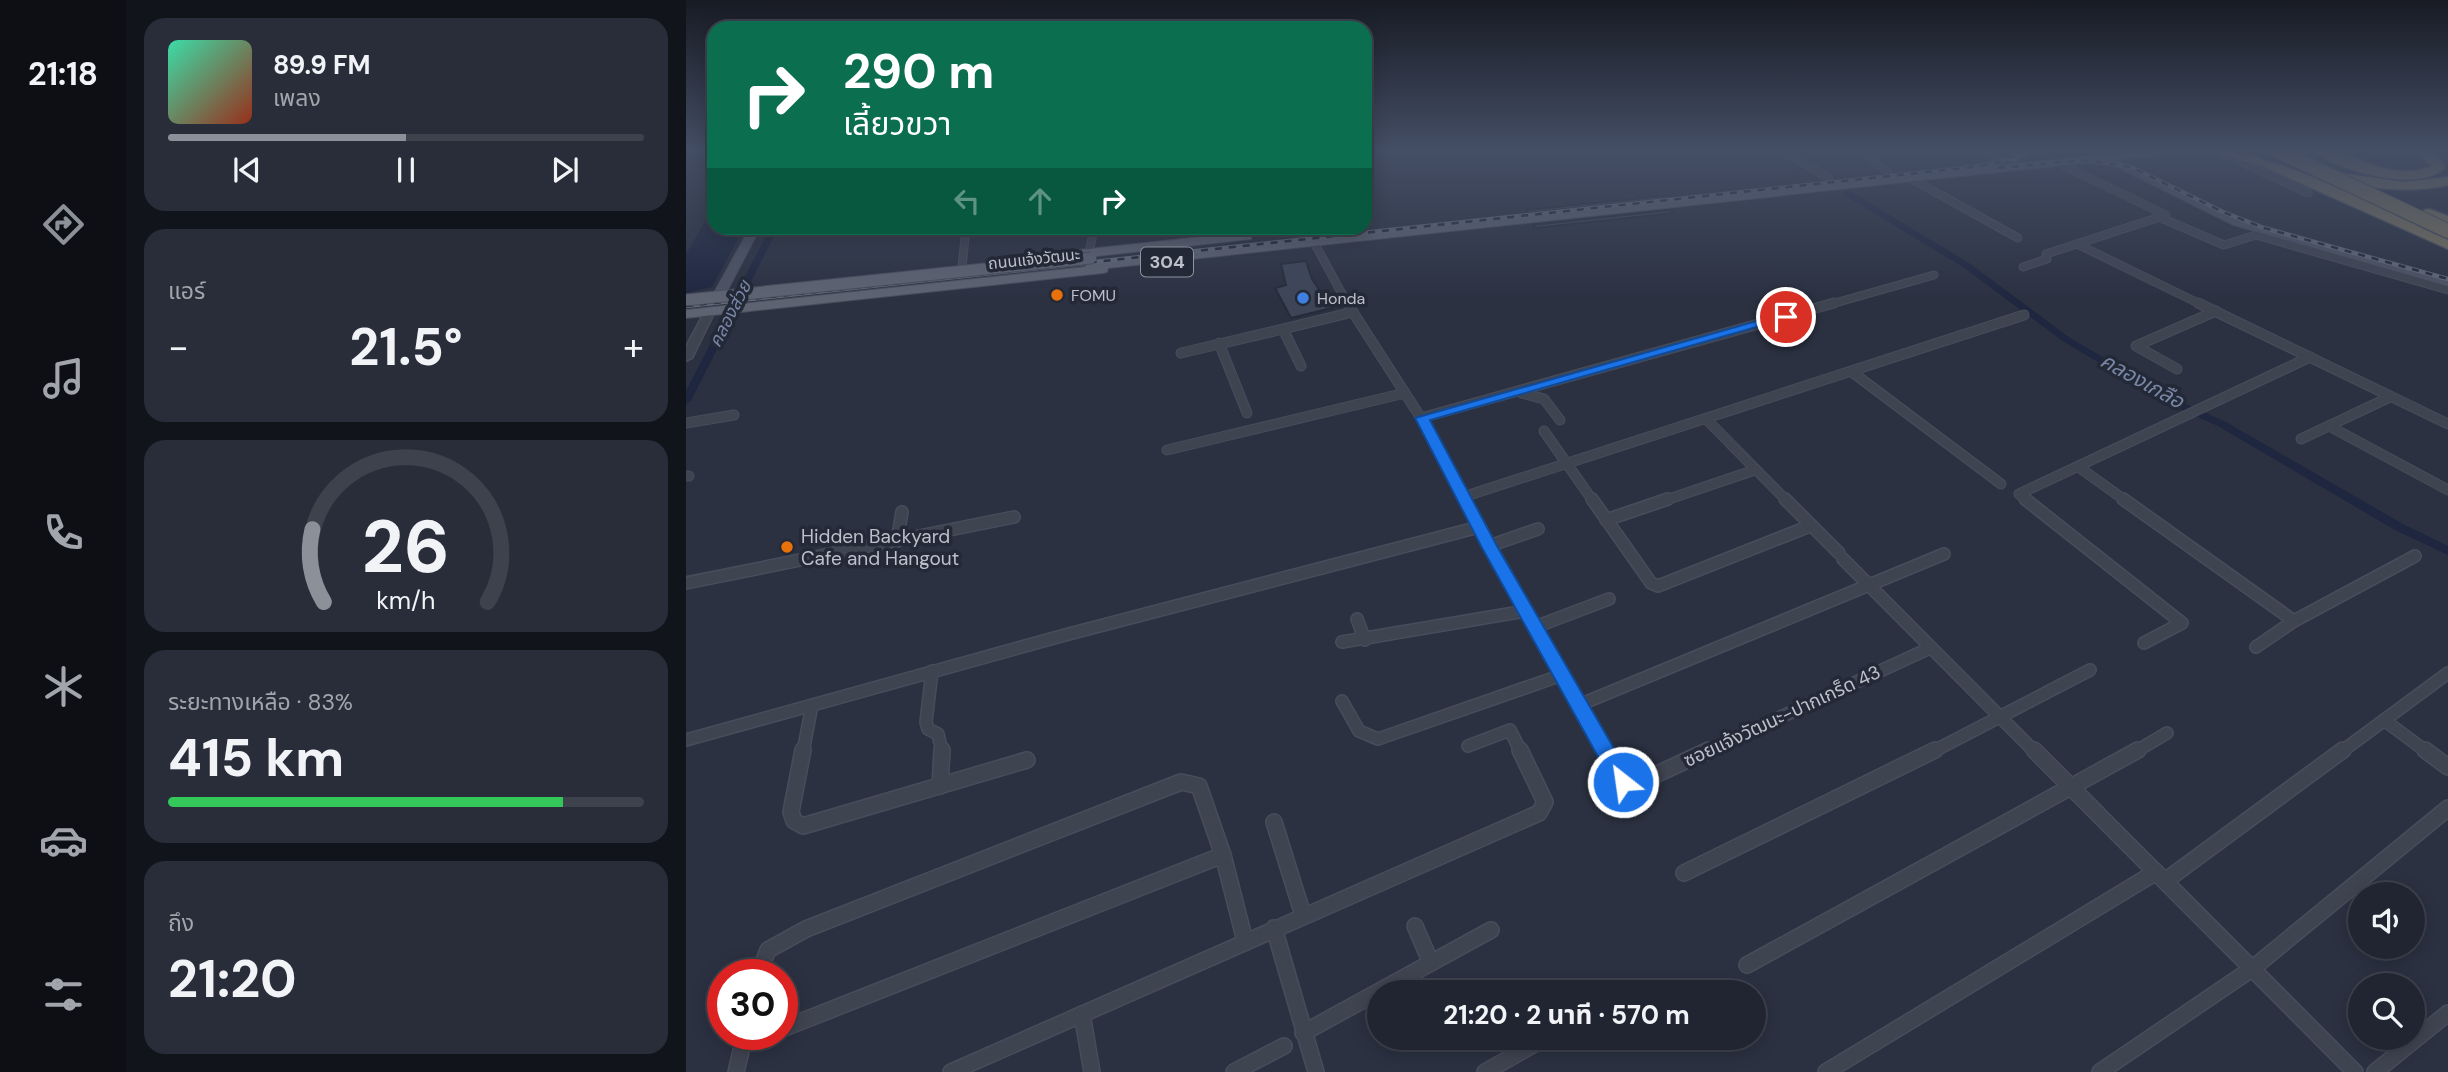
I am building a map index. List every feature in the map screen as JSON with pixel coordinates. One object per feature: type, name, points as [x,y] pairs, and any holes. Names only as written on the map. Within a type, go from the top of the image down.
[{"type":"highway","points":[[2353,200],[2448,245]]},
{"type":"highway","points":[[2360,200],[2448,239]]},
{"type":"highway","points":[[2382,200],[2448,231]]},
{"type":"highway","points":[[2405,200],[2448,219]]},
{"type":"highway","points":[[2408,200],[2448,219]]},
{"type":"main road","name":"ถนนแจ้งวัฒนะ","points":[[1372,233],[1640,200]]},
{"type":"main road","name":"ถนนแจ้งวัฒนะ","points":[[1372,231],[1694,200]]},
{"type":"main road","points":[[2196,200],[2261,231],[2448,283]]},
{"type":"main road","points":[[2199,200],[2221,212],[2448,274]]},
{"type":"main road","name":"ถนนแจ้งวัฒนะ","points":[[1372,228],[1383,230]]},
{"type":"main road","points":[[720,293],[751,235]]},
{"type":"main road","name":"ถนนแจ้งวัฒนะ","points":[[686,312],[1282,235]]},
{"type":"main road","name":"ถนนแจ้งวัฒนะ","points":[[686,298],[997,263],[1090,259],[1296,235]]},
{"type":"main road","name":"ถนนแจ้งวัฒนะ","points":[[686,298],[1332,235]]},
{"type":"main road","name":"ถนนแจ้งวัฒนะ","points":[[686,312],[1316,246],[1362,235]]},
{"type":"main road","points":[[988,282],[976,277],[978,271],[997,263]]},
{"type":"main road","points":[[948,286],[969,277],[971,272],[959,267]]},
{"type":"main road","points":[[850,296],[860,278]]},
{"type":"street","points":[[1950,200],[2018,238]]},
{"type":"street","points":[[2023,267],[2047,259],[2046,254],[2166,215],[2135,200]]},
{"type":"street","points":[[2159,217],[2224,245],[2256,235],[2448,290]]},
{"type":"street","points":[[959,267],[965,235]]},
{"type":"street","points":[[1090,259],[1093,235]]},
{"type":"street","points":[[2077,244],[2448,424]]},
{"type":"street","name":"ซอยแจ้งวัฒนะ-ปากเกร็ด 43","points":[[1316,246],[1353,312],[1422,418],[1489,546],[1623,782],[1640,782],[1930,648]]},
{"type":"street","points":[[1422,418],[1934,275]]},
{"type":"street","points":[[686,358],[710,311]]},
{"type":"street","points":[[2177,369],[2136,346],[2216,311]]},
{"type":"street","points":[[1181,353],[1353,312]]},
{"type":"street","points":[[1463,497],[1707,421],[2024,315]]},
{"type":"street","points":[[1283,329],[1301,366]]},
{"type":"street","points":[[1219,343],[1247,413]]},
{"type":"street","points":[[2144,643],[2182,623],[2019,497],[2019,494],[2080,468],[2310,357]]},
{"type":"street","points":[[1852,373],[2001,484]]},
{"type":"street","points":[[1522,392],[1544,399],[1560,420]]},
{"type":"street","points":[[1167,450],[1405,393]]},
{"type":"street","points":[[2301,439],[2389,397]]},
{"type":"street","points":[[687,423],[734,415]]},
{"type":"street","points":[[1707,421],[2355,1072]]},
{"type":"street","points":[[2329,426],[2448,491]]},
{"type":"street","points":[[1544,431],[1651,583],[1658,586],[1810,526]]},
{"type":"street","points":[[2080,468],[2294,621]]},
{"type":"street","points":[[1606,520],[1755,470]]},
{"type":"street","points":[[897,541],[902,512]]},
{"type":"street","points":[[686,583],[1014,517]]},
{"type":"street","points":[[686,740],[932,671],[1479,527]]},
{"type":"street","points":[[1489,546],[1538,529]]},
{"type":"street","points":[[1579,705],[1944,554]]},
{"type":"street","points":[[2256,646],[2294,621],[2415,556]]},
{"type":"street","points":[[1535,627],[1609,600]]},
{"type":"street","points":[[1342,642],[1526,611]]},
{"type":"street","points":[[1357,620],[1365,640]]},
{"type":"street","points":[[1684,873],[2001,718],[2090,670]]},
{"type":"street","points":[[932,671],[926,722],[928,729],[938,733],[942,744],[940,786]]},
{"type":"street","points":[[1826,1072],[2160,876],[2448,673]]},
{"type":"street","points":[[1342,701],[1354,728],[1366,738],[1378,739],[1562,675]]},
{"type":"street","points":[[812,705],[790,812],[794,821],[803,826],[1027,760]]},
{"type":"street","points":[[2384,720],[2448,767]]},
{"type":"street","points":[[958,1070],[1303,915],[1539,813],[1545,802],[1510,730],[1468,746]]},
{"type":"street","points":[[1747,965],[2072,789],[2167,733]]},
{"type":"street","points":[[764,959],[768,950],[780,940],[1181,782],[1192,782],[1199,786],[1223,855],[1245,942]]},
{"type":"street","points":[[2100,1072],[2253,968],[2448,808]]},
{"type":"street","points":[[1274,822],[1303,915]]},
{"type":"street","points":[[798,1023],[1223,855]]},
{"type":"street","points":[[1415,926],[1431,962]]},
{"type":"street","points":[[1274,928],[1316,1072]]},
{"type":"street","points":[[1303,1032],[1491,930]]},
{"type":"street","points":[[2375,1072],[2448,1013]]},
{"type":"street","points":[[1082,1014],[1092,1072]]},
{"type":"street","points":[[1234,1072],[1284,1046]]},
{"type":"street","points":[[736,1072],[742,1050]]},
{"type":"street","points":[[1485,1072],[1524,1050]]},
{"type":"water","points":[[707,218],[707,235],[740,235],[712,287],[686,293],[686,254]]},
{"type":"building","points":[[1623,200],[1653,200],[1528,213],[1527,210]]},
{"type":"building","points":[[1671,210],[1673,213],[1535,228],[1533,225]]},
{"type":"building","name":"Honda","points":[[1306,261],[1312,279],[1332,308],[1291,318],[1275,288],[1286,285],[1281,264]]},
{"type":"waterway","name":"คลองเกลือ","points":[[1859,200],[1966,265],[2067,340],[2171,401],[2222,424],[2399,527],[2448,551]]},
{"type":"waterway","name":"คลองส่วย","points":[[686,401],[770,235]]},
{"type":"railway","points":[[1372,232],[1668,200]]},
{"type":"railway","points":[[2199,200],[2264,228],[2448,279]]},
{"type":"railway","points":[[686,306],[1344,235]]},
{"type":"place","name":"FOMU","points":[[1057,295]]},
{"type":"place","name":"Honda","points":[[1303,298]]},
{"type":"place","name":"Hidden Backyard Cafe and Hangout","points":[[787,547]]},
{"type":"route","points":[[1623,782],[1489,546],[1422,418],[1502,398],[1786,317]]}]
